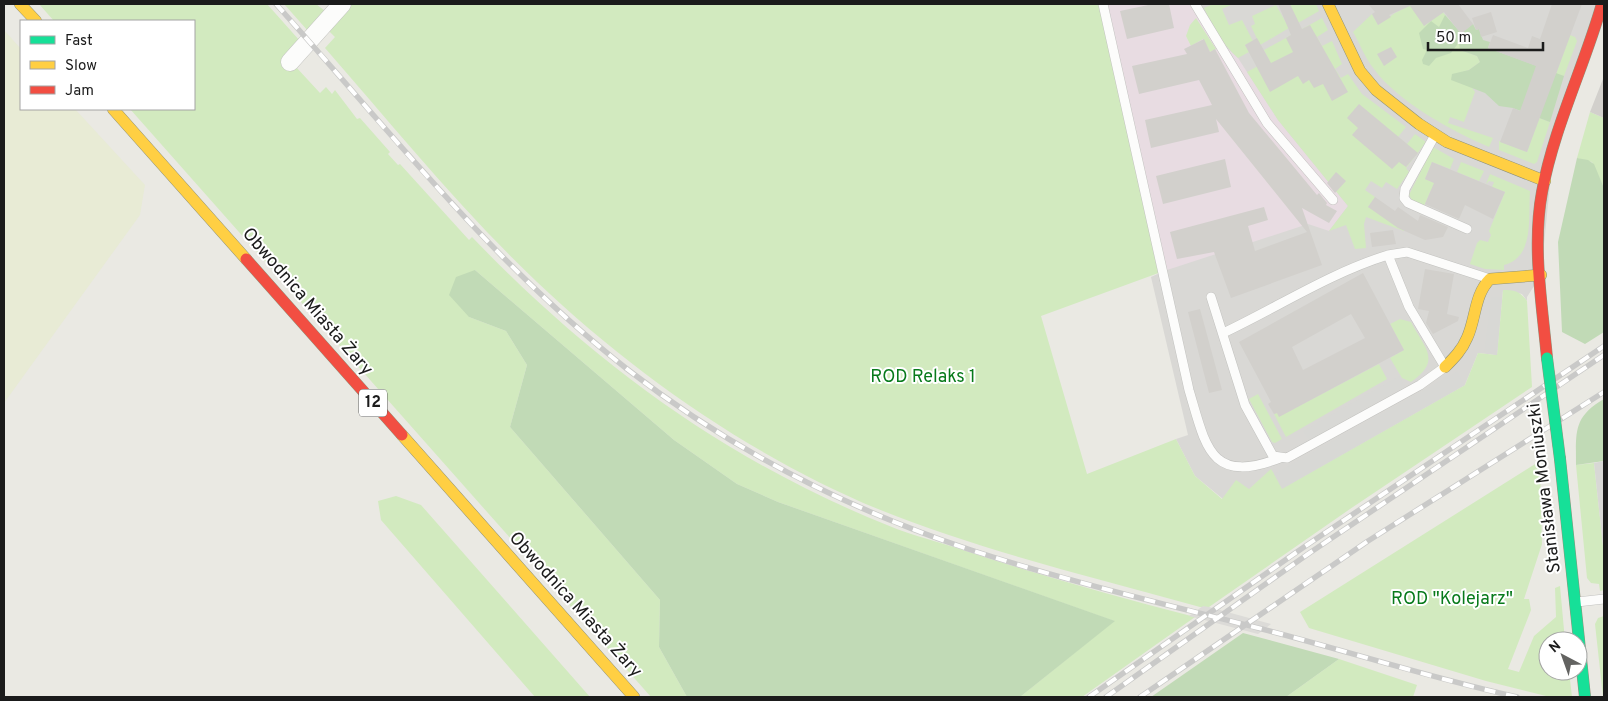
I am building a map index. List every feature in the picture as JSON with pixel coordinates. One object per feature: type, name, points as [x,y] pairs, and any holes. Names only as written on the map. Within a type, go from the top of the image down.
[{"type":"street","points":[[20,4],[35,20]]},
{"type":"street","points":[[290,62],[342,4]]},
{"type":"street","points":[[1328,4],[1354,60],[1367,81],[1391,102],[1435,135],[1455,146],[1545,181]]},
{"type":"street","name":"Stanisława Moniuszki","points":[[1585,697],[1560,459],[1547,358],[1538,234],[1545,181],[1554,144],[1602,4]]},
{"type":"street","name":"Obwodnica Miasta Żary","points":[[114,110],[634,697]]},
{"type":"street","name":"Stanisława Moniuszki","points":[[1541,275],[1552,207]]},
{"type":"street","points":[[1445,367],[1461,351],[1468,340],[1481,291],[1490,279],[1541,275]]},
{"type":"lane","points":[[1103,4],[1189,390],[1202,433],[1215,454],[1229,466],[1256,467],[1280,458],[1295,455],[1420,384],[1445,367],[1409,307],[1388,255]]},
{"type":"lane","points":[[1195,4],[1267,123],[1333,200]]},
{"type":"lane","points":[[1435,135],[1405,189],[1404,198],[1408,203],[1467,229]]},
{"type":"lane","points":[[1223,333],[1340,274],[1388,255],[1407,252],[1490,279]]},
{"type":"lane","points":[[1211,297],[1245,405],[1273,456],[1280,458]]},
{"type":"lane","points":[[1576,602],[1604,599]]},
{"type":"shaded area","points":[[1103,4],[1602,4],[1554,144],[1541,275],[1527,297],[1527,301],[1522,294],[1503,290],[1497,355],[1478,353],[1465,385],[1282,489],[1249,489],[1223,499],[1195,476],[1176,439],[1188,435],[1151,277],[1164,271]]},
{"type":"shaded area","points":[[1103,4],[1195,4],[1224,45],[1238,58],[1278,120],[1348,206],[1329,231],[1308,224],[1164,271]]},
{"type":"shaded area","points":[[1491,297],[1502,297],[1497,355],[1484,353]]},
{"type":"shaded area","points":[[1458,371],[1465,385],[1282,489],[1274,474]]},
{"type":"shaded area","points":[[1399,376],[1405,386],[1309,440],[1303,431]]},
{"type":"shaded area","points":[[1604,461],[1604,555],[1594,463]]},
{"type":"green space","points":[[39,4],[267,4],[300,41],[296,67],[320,93],[326,87],[332,94],[335,90],[357,119],[360,118],[390,152],[388,154],[398,165],[400,164],[469,240],[472,237],[565,326],[613,366],[664,404],[716,438],[771,470],[828,499],[897,529],[1052,578],[1195,617],[1082,697],[1020,697],[1114,621],[778,502],[737,484],[674,440],[475,270],[469,317],[506,331],[527,365],[510,427],[660,600],[659,647],[687,697],[651,697],[131,110],[195,110],[195,20],[53,20]]},
{"type":"green space","points":[[284,4],[316,4],[325,11],[308,31]]},
{"type":"green space","name":"ROD Relaks 1","points":[[351,4],[1103,4],[1164,271],[1041,316],[1087,474],[1176,439],[1195,476],[1222,499],[1236,480],[1249,489],[1271,469],[1283,488],[1465,385],[1478,353],[1497,355],[1503,290],[1516,292],[1527,301],[1532,387],[1350,509],[1209,607],[1200,607],[997,551],[878,509],[786,465],[697,411],[655,381],[574,316],[509,255],[428,168],[325,48],[335,37],[328,30]]},
{"type":"green space","points":[[1213,4],[1233,4],[1222,9],[1229,25],[1242,20],[1253,41],[1245,45],[1249,52],[1238,58],[1227,47],[1214,29],[1204,8]]},
{"type":"green space","points":[[1290,4],[1316,4],[1319,11],[1293,26]]},
{"type":"green space","points":[[1406,4],[1436,4],[1461,34],[1460,50],[1477,56],[1480,62],[1469,70],[1459,73],[1459,83],[1471,86],[1475,92],[1464,122],[1450,117],[1448,123],[1493,138],[1489,147],[1459,133],[1411,104],[1384,81],[1368,60],[1353,32],[1372,14],[1378,25],[1407,7]]},
{"type":"green space","points":[[1276,5],[1289,28],[1260,45],[1251,26],[1255,24],[1252,16]]},
{"type":"green space","points":[[1445,15],[1461,33],[1473,24],[1476,30],[1479,29],[1483,40],[1490,42],[1488,48],[1564,76],[1550,122],[1513,108],[1499,106],[1485,93],[1451,80],[1452,74],[1469,70],[1480,62],[1477,56],[1460,50],[1459,42],[1451,53],[1436,58],[1429,66],[1423,64],[1422,60],[1427,50],[1423,49],[1419,33],[1431,21],[1439,27]]},
{"type":"green space","points":[[1196,18],[1216,49],[1210,52],[1203,39],[1191,46],[1186,36],[1190,25]]},
{"type":"green space","points":[[1322,18],[1328,30],[1317,37],[1322,46],[1332,41],[1342,64],[1335,69],[1341,78],[1348,74],[1362,94],[1406,127],[1398,137],[1407,144],[1415,134],[1426,142],[1406,168],[1409,172],[1397,189],[1386,182],[1382,188],[1371,181],[1365,190],[1375,197],[1368,207],[1407,224],[1404,231],[1366,217],[1364,224],[1366,248],[1355,249],[1346,225],[1329,231],[1348,206],[1278,120],[1247,72],[1269,60],[1264,50]]},
{"type":"green space","points":[[4,30],[20,48],[20,110],[76,110],[145,185],[140,215],[4,403]]},
{"type":"green space","points":[[1570,35],[1575,37],[1577,41],[1564,76],[1556,74]]},
{"type":"green space","points":[[1590,112],[1604,118],[1604,188],[1592,162],[1577,158]]},
{"type":"green space","points":[[1539,118],[1550,122],[1537,162],[1534,164],[1499,150],[1499,141],[1527,152]]},
{"type":"green space","points":[[1433,147],[1454,159],[1450,169],[1432,162],[1425,179],[1437,184],[1431,190],[1424,206],[1412,200],[1409,195]]},
{"type":"green space","points":[[1577,158],[1588,160],[1594,164],[1604,188],[1604,332],[1585,344],[1562,332],[1558,242]]},
{"type":"green space","points":[[1461,162],[1484,171],[1479,181],[1457,172]]},
{"type":"green space","points":[[1490,174],[1530,191],[1528,235],[1525,245],[1521,254],[1514,261],[1504,265],[1504,270],[1485,269],[1470,264],[1477,243],[1480,240],[1488,242],[1491,235],[1489,231],[1505,192],[1492,187],[1494,182],[1489,181],[1486,184]]},
{"type":"green space","points":[[475,270],[674,440],[737,484],[778,502],[1115,621],[1020,697],[687,697],[659,647],[660,600],[510,427],[527,365],[506,331],[469,317],[449,295],[456,277]]},
{"type":"green space","points":[[1400,319],[1411,322],[1428,354],[1426,367],[1411,382],[1402,378],[1390,358],[1404,350],[1390,324]]},
{"type":"green space","points":[[1379,364],[1387,379],[1286,437],[1274,414],[1277,413],[1280,416]]},
{"type":"green space","points":[[1258,394],[1282,439],[1275,443],[1272,442],[1249,399]]},
{"type":"green space","points":[[1604,399],[1604,461],[1576,465],[1578,426],[1587,412]]},
{"type":"green space","name":"ROD \"Kolejarz\"","points":[[1540,461],[1542,544],[1524,599],[1529,599],[1531,610],[1508,669],[1519,672],[1534,636],[1538,633],[1538,681],[1570,681],[1572,697],[1550,697],[1486,681],[1309,628],[1300,612]]},
{"type":"green space","points":[[1594,463],[1604,555],[1604,590],[1600,591],[1599,584],[1591,583],[1587,578],[1576,465]]},
{"type":"green space","points":[[396,496],[421,505],[590,697],[535,697],[381,520],[378,501]]},
{"type":"green space","name":"ROD \"Kolejarz\"","points":[[1560,586],[1564,631],[1540,631],[1556,617],[1555,588]]},
{"type":"green space","points":[[1604,616],[1603,697],[1595,624],[1598,618]]},
{"type":"green space","points":[[1243,633],[1339,659],[1286,697],[1151,697]]},
{"type":"green space","points":[[1339,659],[1417,685],[1413,697],[1286,697]]},
{"type":"pier","points":[[1203,606],[1271,624],[1258,634],[1189,616]]},
{"type":"building","points":[[1153,4],[1169,4],[1174,28],[1127,39],[1120,11]]},
{"type":"building","points":[[1278,4],[1290,4],[1302,29],[1310,25],[1348,92],[1332,101],[1323,84],[1314,88],[1309,80],[1303,84],[1298,76],[1270,92],[1245,45],[1257,38],[1271,63],[1293,52],[1286,38],[1291,35]]},
{"type":"building","points":[[1368,4],[1458,4],[1473,24],[1461,34],[1444,12],[1424,26],[1410,6],[1389,15],[1391,17],[1378,25],[1372,14],[1375,12]]},
{"type":"building","points":[[1552,4],[1582,4],[1527,152],[1500,142],[1513,108],[1520,111],[1536,66],[1488,48],[1493,35],[1528,48],[1532,36],[1540,39]]},
{"type":"building","points":[[1491,12],[1497,32],[1481,37],[1479,29],[1476,30],[1472,18]]},
{"type":"building","points":[[1204,39],[1210,52],[1215,49],[1249,113],[1317,195],[1319,193],[1327,203],[1326,205],[1337,211],[1329,223],[1302,208],[1322,265],[1231,298],[1214,252],[1177,259],[1170,232],[1264,207],[1268,220],[1248,226],[1255,251],[1307,232],[1216,119],[1219,132],[1151,148],[1145,120],[1212,105],[1199,80],[1139,94],[1132,66],[1187,54],[1184,49]]},
{"type":"building","points":[[1391,47],[1397,57],[1384,66],[1377,54]]},
{"type":"building","points":[[1604,79],[1604,118],[1590,112]]},
{"type":"building","points":[[1359,104],[1418,153],[1406,167],[1399,162],[1392,169],[1352,135],[1358,128],[1347,118]]},
{"type":"building","points":[[1225,159],[1231,187],[1163,204],[1156,176]]},
{"type":"building","points":[[1432,162],[1505,192],[1493,219],[1465,205],[1459,219],[1425,204],[1434,183],[1425,179]]},
{"type":"building","points":[[1336,172],[1346,181],[1335,193],[1327,183]]},
{"type":"building","points":[[1375,197],[1395,211],[1398,207],[1418,221],[1420,215],[1448,227],[1443,237],[1425,240],[1398,228],[1368,207]]},
{"type":"building","points":[[1393,230],[1396,244],[1372,247],[1370,233]]},
{"type":"building","points":[[1425,269],[1454,274],[1447,314],[1459,317],[1458,321],[1433,334],[1426,323],[1429,311],[1418,309]]},
{"type":"building","points":[[1363,273],[1404,350],[1279,417],[1277,413],[1274,414],[1268,404],[1271,402],[1239,342]],"holes":[[[1351,314],[1365,338],[1303,370],[1292,347]]]},
{"type":"building","points":[[1200,309],[1222,390],[1209,393],[1188,312]]},
{"type":"railway","points":[[276,4],[401,147],[487,241],[532,286],[578,329],[627,369],[666,398],[748,451],[835,496],[879,516],[971,550],[1079,582],[1517,697]]},
{"type":"railway","points":[[1089,697],[1304,547],[1604,346]]},
{"type":"railway","points":[[1106,697],[1308,554],[1604,355]]},
{"type":"railway","points":[[1140,697],[1368,541],[1604,392]]},
{"type":"traffic: fast","points":[[1547,358],[1560,459]]},
{"type":"traffic: fast","points":[[1560,459],[1585,697]]},
{"type":"traffic: slow","points":[[20,4],[35,20]]},
{"type":"traffic: slow","points":[[1328,4],[1360,71],[1376,90],[1419,124],[1447,142],[1545,181]]},
{"type":"traffic: slow","points":[[114,110],[246,259]]},
{"type":"traffic: slow","points":[[1445,367],[1458,354],[1465,342],[1481,292],[1490,279],[1541,275]]},
{"type":"traffic: slow","points":[[402,435],[634,697]]},
{"type":"traffic: jam","points":[[1547,358],[1538,254],[1539,212],[1542,192],[1554,144],[1602,4]]},
{"type":"traffic: jam","points":[[246,259],[402,435]]}]
